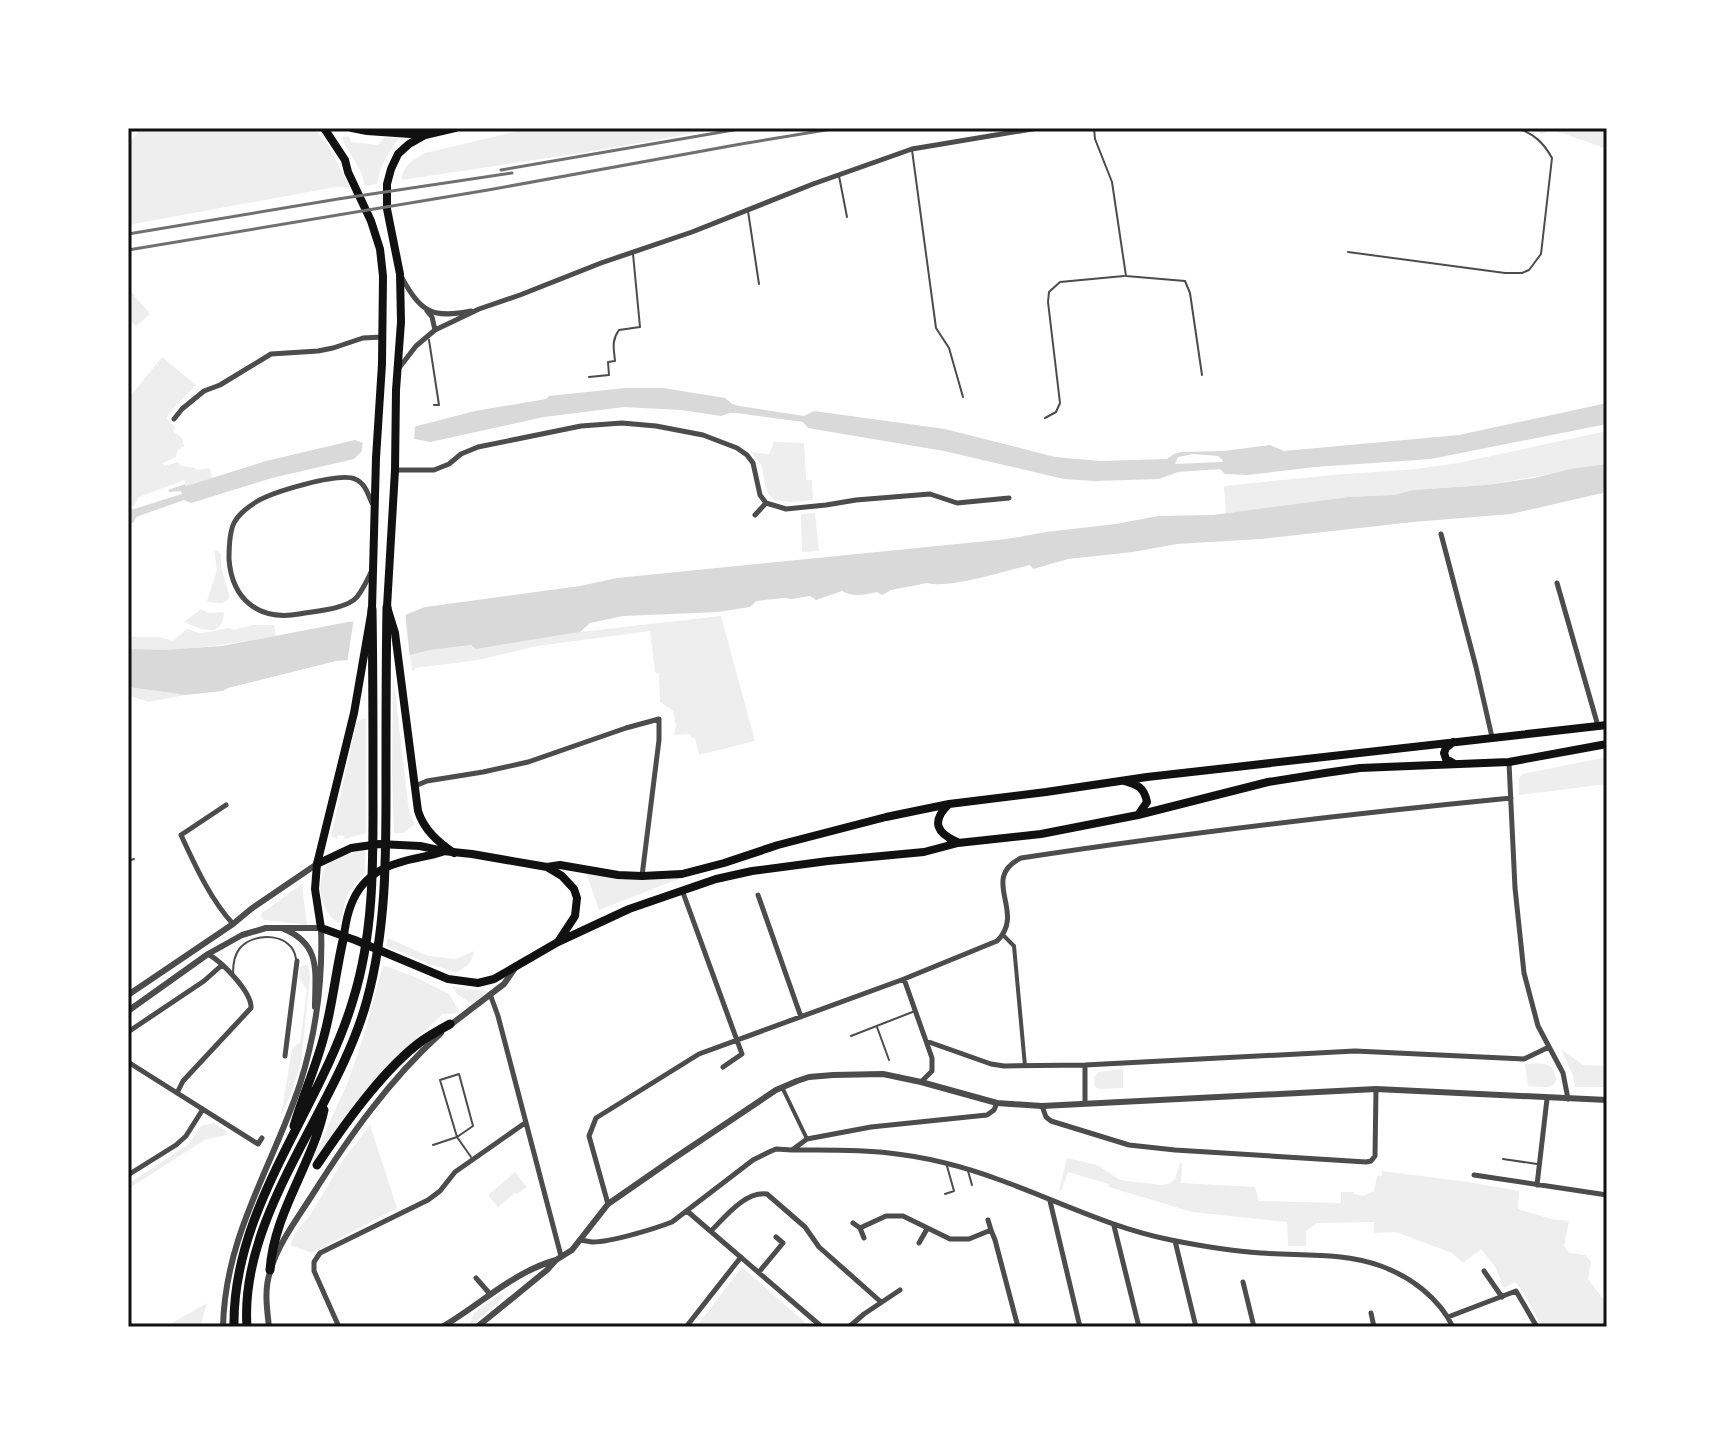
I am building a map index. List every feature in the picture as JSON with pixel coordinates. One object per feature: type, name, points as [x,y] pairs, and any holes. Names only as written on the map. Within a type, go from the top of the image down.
[{"type":"highway","points":[[247,1327],[250,1281],[262,1234],[289,1170],[327,1099],[359,1023],[374,971],[382,913],[386,823],[387,607]]},
{"type":"highway","points":[[234,1327],[236,1288],[243,1253],[258,1210],[346,1022],[368,939],[373,822],[372,609]]},
{"type":"highway","points":[[287,1148],[324,1038],[344,936]]},
{"type":"highway","points":[[317,1165],[341,1130],[389,1072],[425,1038],[450,1024]]},
{"type":"highway","points":[[270,1270],[279,1223],[320,1129],[327,1099]]},
{"type":"main road","points":[[324,128],[345,160],[371,221],[380,249],[383,276],[372,609],[354,713],[317,864],[315,889],[321,928],[448,979],[478,983],[494,979],[558,942],[629,909],[716,879],[752,871],[924,852],[958,843],[1041,834],[1310,775],[1360,768],[1509,762],[1602,725]]},
{"type":"main road","points":[[352,128],[425,135]]},
{"type":"main road","points":[[454,853],[430,833],[418,811],[395,633],[387,607],[401,322],[400,274],[387,209],[387,184],[398,154],[409,144],[425,135],[455,128]]},
{"type":"main road","points":[[317,864],[351,848],[379,844],[420,846],[547,867],[560,865],[618,875],[660,876],[696,871],[886,817],[949,804],[1492,737],[1607,744]]},
{"type":"main road","points":[[1453,742],[1444,753],[1446,759],[1454,764]]},
{"type":"main road","points":[[1123,781],[1140,786],[1145,794],[1147,802],[1138,815]]},
{"type":"main road","points":[[949,804],[941,812],[939,830],[958,843]]},
{"type":"main road","points":[[344,936],[349,908],[365,881],[397,863],[443,851]]},
{"type":"main road","points":[[547,867],[569,882],[577,898],[575,916],[558,942]]},
{"type":"street","points":[[398,369],[435,330],[479,309],[601,263],[912,149],[1038,128]]},
{"type":"street","points":[[400,274],[413,298],[432,317],[435,330]]},
{"type":"street","points":[[427,310],[442,315],[479,309]]},
{"type":"street","points":[[174,419],[204,391],[220,385],[271,354],[318,351],[363,338],[382,337]]},
{"type":"street","points":[[395,470],[434,470],[478,447],[601,424],[656,426],[703,435],[737,448],[753,463],[760,495],[766,503],[786,509],[930,494],[957,503],[1009,498]]},
{"type":"street","points":[[373,569],[356,598],[346,604],[278,616],[266,614],[241,597],[231,576],[229,553],[233,524],[243,511],[256,501],[276,494],[328,479],[348,477],[361,482],[374,508]]},
{"type":"street","points":[[755,515],[766,503]]},
{"type":"street","points":[[1441,534],[1492,737]]},
{"type":"street","points":[[1557,583],[1575,651],[1602,725]]},
{"type":"street","points":[[414,787],[427,781],[528,762],[659,719],[642,876]]},
{"type":"street","points":[[1509,762],[1515,888],[1524,973],[1538,1026],[1563,1073],[1568,1099]]},
{"type":"street","points":[[608,1204],[589,1136],[596,1118],[699,1054],[988,945],[1003,935],[1008,926],[1002,883],[1005,871],[1012,862],[1021,858],[1235,830],[1511,798]]},
{"type":"street","points":[[226,805],[181,835],[201,876],[233,924]]},
{"type":"street","points":[[128,995],[317,864]]},
{"type":"street","points":[[682,890],[742,1054],[723,1067]]},
{"type":"street","points":[[758,895],[801,1017]]},
{"type":"street","points":[[281,927],[304,940],[314,961],[314,1027]]},
{"type":"street","points":[[128,1011],[208,954],[254,930],[321,928],[320,993],[314,1027],[299,1086],[240,1228],[226,1287],[223,1327]]},
{"type":"street","points":[[1003,935],[1014,946],[1025,1066]]},
{"type":"street","points":[[177,1093],[183,1081],[251,1008],[251,999],[233,976],[208,954]]},
{"type":"street","points":[[285,1056],[297,961]]},
{"type":"street","points":[[128,1032],[204,981],[222,965]]},
{"type":"street","points":[[269,1327],[266,1301],[270,1270],[298,1216],[341,1150],[414,1059],[450,1024],[504,984],[515,968]]},
{"type":"street","points":[[904,979],[933,1065],[932,1071],[921,1082]]},
{"type":"street","points":[[490,994],[558,1258]]},
{"type":"street","points":[[926,1041],[991,1064],[1025,1066],[1355,1051],[1524,1059],[1549,1047]]},
{"type":"street","points":[[128,1062],[258,1144],[262,1138]]},
{"type":"street","points":[[1085,1065],[1085,1103]]},
{"type":"street","points":[[442,1327],[456,1324],[490,1294],[572,1250],[608,1204],[782,1087],[809,1077],[883,1074],[997,1103],[1042,1106],[1376,1089],[1607,1100]]},
{"type":"street","points":[[782,1087],[807,1139]]},
{"type":"street","points":[[1042,1106],[1051,1121],[1129,1145],[1371,1161],[1375,1156],[1376,1089]]},
{"type":"street","points":[[1537,1185],[1547,1099]]},
{"type":"street","points":[[792,1150],[807,1139],[871,1127],[987,1115],[997,1103]]},
{"type":"street","points":[[128,1175],[176,1145],[186,1136],[203,1109]]},
{"type":"street","points":[[339,1327],[313,1267],[320,1253],[428,1200],[472,1158],[525,1123]]},
{"type":"street","points":[[579,1240],[592,1242],[672,1222],[753,1160],[776,1149],[888,1153],[968,1170],[1142,1234],[1261,1253],[1362,1260],[1413,1282],[1429,1295],[1453,1327]]},
{"type":"street","points":[[1474,1175],[1607,1195]]},
{"type":"street","points":[[711,1231],[749,1198],[767,1194],[805,1227],[819,1247],[881,1302]]},
{"type":"street","points":[[1050,1201],[1080,1327]]},
{"type":"street","points":[[687,1211],[822,1327]]},
{"type":"street","points":[[860,1228],[886,1216],[903,1216],[950,1239],[969,1239],[991,1230]]},
{"type":"street","points":[[988,1220],[1018,1327]]},
{"type":"street","points":[[853,1223],[860,1228],[864,1238]]},
{"type":"street","points":[[1114,1226],[1139,1327]]},
{"type":"street","points":[[919,1243],[927,1229]]},
{"type":"street","points":[[759,1272],[783,1243],[776,1237]]},
{"type":"street","points":[[1175,1241],[1196,1327]]},
{"type":"street","points":[[686,1327],[741,1257]]},
{"type":"street","points":[[477,1327],[558,1258]]},
{"type":"street","points":[[1484,1271],[1502,1297]]},
{"type":"street","points":[[476,1278],[490,1294]]},
{"type":"street","points":[[1243,1282],[1254,1327]]},
{"type":"street","points":[[849,1327],[900,1290]]},
{"type":"street","points":[[1448,1317],[1516,1291],[1537,1327]]},
{"type":"street","points":[[1371,1313],[1374,1327]]},
{"type":"lane","points":[[1094,128],[1095,139],[1112,182],[1126,276]]},
{"type":"lane","points":[[1348,252],[1505,273],[1529,270],[1543,247],[1552,158],[1535,135],[1518,128]]},
{"type":"lane","points":[[912,149],[936,328],[949,348],[963,397]]},
{"type":"lane","points":[[839,175],[847,217]]},
{"type":"lane","points":[[747,210],[759,284]]},
{"type":"lane","points":[[589,377],[609,375],[608,362],[615,361],[613,342],[619,330],[640,327],[633,253]]},
{"type":"lane","points":[[1045,418],[1056,412],[1060,403],[1049,292],[1060,282],[1126,276],[1185,281],[1190,293],[1202,375]]},
{"type":"lane","points":[[427,335],[439,405],[434,405]]},
{"type":"lane","points":[[128,861],[134,859]]},
{"type":"lane","points":[[233,976],[234,958],[240,948],[259,939],[278,937],[287,940],[294,948],[297,961],[305,958],[314,961]]},
{"type":"lane","points":[[851,1036],[916,1010]]},
{"type":"lane","points":[[877,1026],[889,1060]]},
{"type":"lane","points":[[433,1145],[457,1137],[473,1126],[459,1074],[440,1080],[457,1137],[472,1158]]},
{"type":"lane","points":[[1503,1159],[1539,1164]]},
{"type":"lane","points":[[945,1194],[954,1191],[946,1164]]},
{"type":"lane","points":[[968,1170],[972,1185]]},
{"type":"shaded area","points":[[141,128],[314,128],[328,145],[350,187],[128,225],[128,145]]},
{"type":"shaded area","points":[[531,128],[722,128],[402,180],[406,167],[425,153]]},
{"type":"shaded area","points":[[1533,128],[1607,128],[1607,149],[1550,129],[1542,134]]},
{"type":"shaded area","points":[[349,136],[351,142],[378,145],[384,138],[399,138],[388,154],[377,184],[365,186],[361,172],[342,139]]},
{"type":"shaded area","points":[[128,288],[150,314],[136,326],[128,318]]},
{"type":"shaded area","points":[[162,357],[196,385],[166,418],[175,427],[173,431],[182,438],[184,446],[177,451],[176,457],[163,463],[164,466],[178,462],[197,470],[210,468],[212,478],[187,486],[184,480],[139,497],[134,506],[128,507],[128,399]]},
{"type":"shaded area","points":[[625,388],[663,388],[725,398],[739,406],[804,416],[814,411],[945,429],[1055,457],[1100,461],[1167,459],[1180,452],[1224,451],[1270,445],[1284,451],[1459,435],[1607,403],[1607,424],[1431,459],[1248,475],[1225,474],[1220,469],[1178,472],[1159,479],[1095,481],[1064,479],[944,451],[808,428],[803,422],[737,413],[721,416],[624,407],[544,417],[430,442],[415,439],[361,452],[354,459],[272,478],[191,503],[184,500],[136,517],[128,525],[128,508],[134,509],[182,494],[181,491],[168,490],[185,484],[266,461],[355,440],[363,443],[475,411],[549,396]],"holes":[[[1193,454],[1218,456],[1222,462],[1175,464],[1178,457]]]},
{"type":"shaded area","points":[[1607,431],[1607,464],[1486,485],[1348,497],[1226,513],[1224,486],[1458,463]]},
{"type":"shaded area","points":[[774,442],[804,443],[806,480],[812,480],[813,500],[774,500],[768,493],[762,466],[751,452],[769,454]]},
{"type":"shaded area","points":[[1607,464],[1607,492],[1511,514],[1260,539],[1177,544],[1068,559],[1033,569],[1030,565],[963,582],[927,583],[891,590],[882,595],[877,592],[855,595],[842,591],[816,600],[810,596],[756,601],[750,607],[718,612],[623,616],[590,623],[580,632],[476,649],[471,645],[410,655],[336,661],[223,691],[186,695],[128,687],[128,649],[222,646],[348,622],[400,617],[425,607],[617,578],[1007,539],[1158,516],[1213,515],[1348,497],[1486,485]]},
{"type":"shaded area","points":[[815,513],[819,551],[802,552],[801,514]]},
{"type":"shaded area","points":[[214,550],[221,555],[221,568],[230,597],[220,603],[207,601],[217,570]]},
{"type":"shaded area","points":[[201,609],[208,613],[224,612],[220,626],[210,630],[184,622]]},
{"type":"shaded area","points":[[721,616],[755,741],[699,755],[695,738],[691,738],[690,734],[674,735],[673,711],[660,702],[659,674],[655,672],[650,631],[537,646],[412,671],[410,655],[430,650],[471,645],[476,649],[580,632]]},
{"type":"shaded area","points":[[274,625],[276,636],[202,647],[128,650],[128,637],[159,637],[173,641],[187,629],[200,633]]},
{"type":"shaded area","points":[[393,675],[409,812],[415,824],[403,833],[394,833]]},
{"type":"shaded area","points":[[128,687],[186,695],[148,702],[128,695]]},
{"type":"shaded area","points":[[366,718],[366,833],[345,839],[338,835],[337,839],[331,836],[357,721]]},
{"type":"shaded area","points":[[1607,757],[1607,784],[1519,795],[1519,778],[1523,774]]},
{"type":"shaded area","points":[[365,850],[365,873],[347,895],[338,923],[323,902],[320,889],[324,869],[333,860]]},
{"type":"shaded area","points":[[586,872],[681,878],[599,910]]},
{"type":"shaded area","points":[[302,884],[307,925],[264,920],[262,913]]},
{"type":"shaded area","points":[[388,938],[428,956],[456,959],[474,951],[468,964],[456,972],[386,946]]},
{"type":"shaded area","points":[[308,965],[310,977],[301,1063],[281,1116],[292,1049],[300,1042],[307,990],[299,978],[300,967]]},
{"type":"shaded area","points":[[383,965],[449,994],[460,1013],[443,1014],[399,1054],[364,1094],[315,1163],[312,1161],[348,1082]]},
{"type":"shaded area","points":[[452,986],[488,991],[472,1004],[457,994]]},
{"type":"shaded area","points":[[1561,1049],[1583,1065],[1607,1066],[1607,1087],[1575,1087]]},
{"type":"shaded area","points":[[1525,1064],[1549,1065],[1554,1072],[1555,1083],[1545,1087],[1528,1086]]},
{"type":"shaded area","points":[[1123,1069],[1123,1088],[1095,1087],[1094,1077],[1099,1072]]},
{"type":"shaded area","points":[[214,1123],[228,1135],[206,1139],[128,1189],[128,1184],[188,1145],[201,1126]]},
{"type":"shaded area","points":[[370,1125],[397,1208],[312,1253],[290,1245],[344,1159]]},
{"type":"shaded area","points":[[1067,1158],[1097,1165],[1120,1180],[1161,1185],[1175,1179],[1182,1163],[1181,1183],[1255,1187],[1259,1201],[1341,1203],[1341,1192],[1364,1196],[1374,1191],[1377,1176],[1382,1176],[1382,1171],[1519,1191],[1518,1209],[1569,1221],[1564,1246],[1569,1253],[1586,1255],[1591,1262],[1588,1279],[1607,1304],[1607,1327],[1542,1327],[1522,1290],[1515,1282],[1504,1288],[1496,1268],[1481,1249],[1463,1263],[1452,1253],[1396,1232],[1374,1233],[1374,1222],[1317,1223],[1306,1231],[1306,1246],[1288,1246],[1287,1222],[1192,1212],[1068,1172],[1061,1191]]},
{"type":"shaded area","points":[[515,1172],[527,1187],[498,1207],[488,1195]]},
{"type":"shaded area","points":[[742,1267],[810,1327],[696,1327]]},
{"type":"shaded area","points":[[501,1293],[504,1297],[471,1326],[474,1313]]},
{"type":"shaded area","points":[[207,1303],[200,1327],[165,1327]]},
{"type":"pier","points":[[415,422],[414,444],[361,457],[363,439]]},
{"type":"pier","points":[[405,611],[410,659],[347,664],[354,617]]},
{"type":"railway","points":[[128,133],[132,128]]},
{"type":"railway","points":[[501,170],[745,128]]},
{"type":"railway","points":[[128,250],[838,128]]},
{"type":"railway","points":[[128,234],[512,173]]}]
